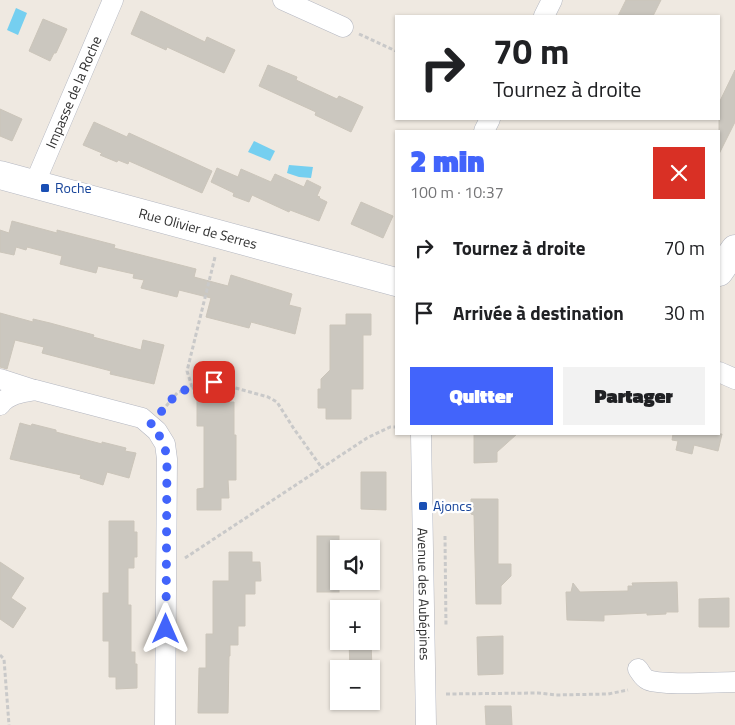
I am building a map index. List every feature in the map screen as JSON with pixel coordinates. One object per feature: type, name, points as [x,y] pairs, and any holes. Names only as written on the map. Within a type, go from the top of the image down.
[{"type":"street","name":"Impasse de la Roche","points":[[34,184],[113,0]]},
{"type":"street","points":[[283,0],[343,27]]},
{"type":"street","points":[[544,15],[552,0]]},
{"type":"street","name":"Rue Olivier de Serres","points":[[0,175],[395,282]]},
{"type":"street","points":[[720,271],[735,249]]},
{"type":"street","points":[[720,372],[735,379]]},
{"type":"street","points":[[0,379],[142,418],[157,431],[165,444],[167,459],[165,725]]},
{"type":"street","points":[[0,405],[4,399],[19,393],[36,390]]},
{"type":"street","name":"Avenue des Aubépines","points":[[421,435],[426,725]]},
{"type":"street","points":[[644,675],[677,683],[735,682]]},
{"type":"path","points":[[343,27],[395,51]]},
{"type":"path","points":[[192,388],[187,372],[220,235]]},
{"type":"path","points":[[150,425],[178,392],[214,382],[253,392],[277,402],[322,468]]},
{"type":"path","points":[[167,571],[367,438],[390,427],[395,427]]},
{"type":"path","points":[[0,655],[4,659],[9,725]]},
{"type":"path","points":[[426,698],[444,694],[538,692],[556,695],[608,694],[622,692],[644,675]]},
{"type":"water","points":[[16,8],[27,13],[18,35],[7,30]]},
{"type":"water","points":[[254,141],[275,151],[270,161],[248,152]]},
{"type":"water","points":[[289,165],[313,167],[311,178],[287,173]]},
{"type":"building","points":[[626,0],[661,0],[654,15],[618,15]]},
{"type":"building","points":[[141,11],[205,42],[207,37],[235,50],[224,73],[167,47],[166,50],[131,34]]},
{"type":"building","points":[[43,19],[67,29],[56,53],[54,53],[50,61],[29,51]]},
{"type":"building","points":[[268,65],[297,77],[296,80],[337,99],[339,96],[363,107],[351,132],[315,115],[316,112],[259,86]]},
{"type":"building","points":[[735,70],[735,122],[720,152],[719,120],[720,101]]},
{"type":"building","points":[[0,109],[22,119],[12,141],[0,136]]},
{"type":"building","points":[[94,122],[127,137],[129,133],[212,171],[202,193],[129,161],[128,164],[118,160],[117,162],[83,145]]},
{"type":"building","points":[[217,168],[238,177],[241,169],[271,182],[275,174],[304,187],[307,180],[321,187],[317,196],[327,202],[319,221],[290,210],[289,212],[252,195],[249,202],[233,196],[234,193],[211,182]]},
{"type":"building","points":[[361,202],[393,216],[383,238],[351,224]]},
{"type":"building","points":[[12,221],[115,245],[114,248],[196,269],[194,277],[228,286],[231,275],[292,294],[289,305],[301,308],[295,334],[251,322],[249,328],[206,317],[211,298],[179,290],[177,297],[141,288],[144,280],[133,278],[134,274],[98,266],[96,273],[60,264],[62,256],[27,247],[26,250],[16,247],[14,255],[0,252],[0,230],[9,233]]},
{"type":"building","points":[[0,313],[33,322],[33,319],[50,323],[141,350],[143,340],[164,345],[154,384],[110,374],[111,371],[42,353],[44,347],[15,340],[7,369],[0,367]]},
{"type":"building","points":[[346,314],[371,314],[371,335],[363,335],[363,389],[351,389],[351,419],[326,419],[326,408],[318,408],[318,389],[321,389],[321,379],[330,370],[330,325],[346,325]]},
{"type":"building","points":[[197,393],[215,393],[215,402],[234,402],[236,480],[228,480],[229,498],[221,498],[221,510],[197,510],[197,489],[204,488],[204,426],[197,426]]},
{"type":"building","points":[[20,423],[31,426],[32,424],[102,444],[102,442],[126,448],[125,451],[136,453],[129,478],[107,472],[103,485],[80,478],[81,475],[10,459]]},
{"type":"building","points":[[722,434],[718,451],[694,445],[692,454],[676,450],[678,441],[672,440],[673,435]]},
{"type":"building","points":[[474,435],[516,435],[497,452],[497,462],[474,463]]},
{"type":"building","points":[[361,472],[386,472],[386,510],[361,509]]},
{"type":"building","points":[[471,499],[498,499],[498,564],[511,564],[511,576],[501,586],[501,604],[476,604],[474,515],[471,514]]},
{"type":"building","points":[[109,521],[134,521],[134,532],[137,532],[137,557],[134,557],[134,568],[128,568],[128,605],[131,605],[131,652],[135,652],[135,664],[137,664],[137,688],[116,689],[116,677],[109,677],[109,641],[103,641],[103,593],[109,593]]},
{"type":"building","points":[[317,536],[339,536],[339,540],[330,540],[330,590],[339,590],[339,592],[317,592]]},
{"type":"building","points":[[229,552],[252,552],[252,562],[260,562],[261,581],[255,581],[255,594],[245,594],[245,626],[238,626],[238,645],[230,645],[228,713],[198,713],[199,668],[206,668],[206,634],[213,634],[213,581],[229,581]]},
{"type":"building","points":[[0,562],[24,578],[11,598],[26,608],[13,628],[0,619]]},
{"type":"building","points":[[677,582],[678,612],[647,615],[647,613],[604,615],[604,621],[567,620],[566,592],[571,592],[573,583],[580,592],[628,591],[628,586],[633,586],[632,583]]},
{"type":"building","points":[[729,598],[729,627],[699,627],[699,599]]},
{"type":"building","points":[[503,636],[503,674],[478,675],[477,637]]},
{"type":"building","points":[[349,650],[371,650],[372,660],[350,660]]},
{"type":"building","points":[[485,706],[511,706],[512,725],[486,725]]},
{"type":"place","name":"Roche","points":[[45,188]]},
{"type":"place","name":"Ajoncs","points":[[423,506]]},
{"type":"route","points":[[166,629],[167,459],[165,444],[157,431],[150,425],[178,392],[214,382]]}]
